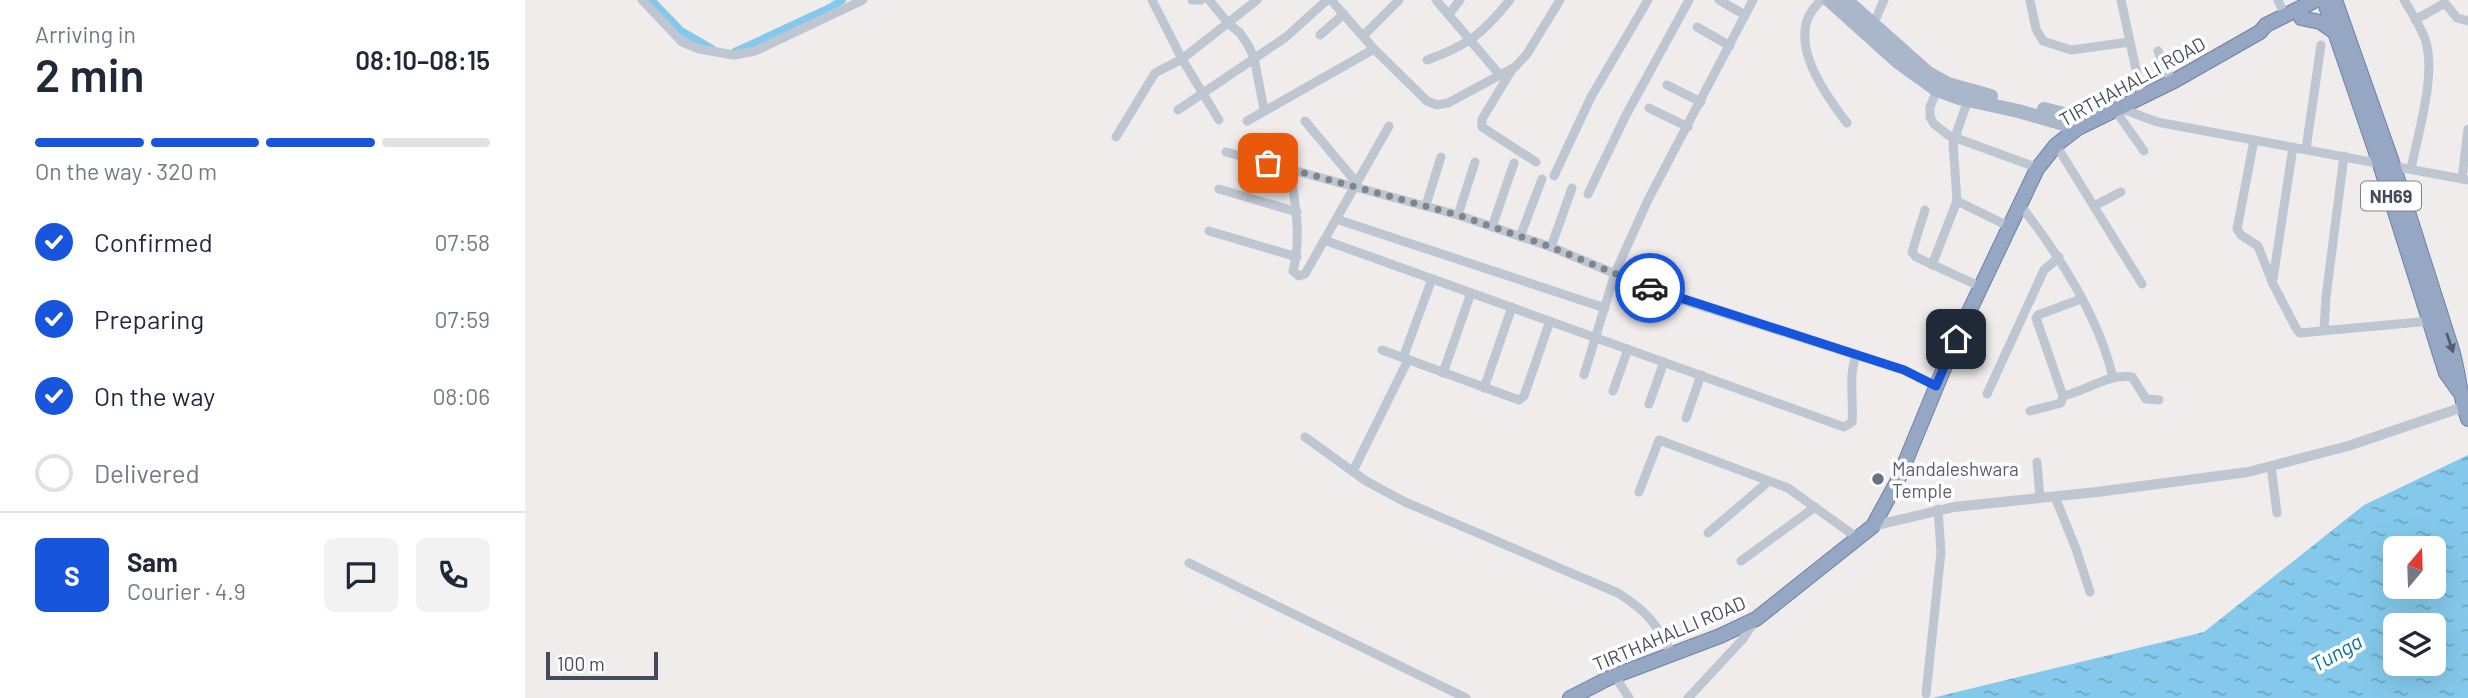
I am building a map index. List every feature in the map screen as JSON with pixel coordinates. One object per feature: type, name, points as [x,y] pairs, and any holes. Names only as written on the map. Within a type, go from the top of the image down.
[{"type":"highway","points":[[2301,18],[2339,27],[2348,0]]},
{"type":"highway","name":"TIRTHAHALLI ROAD","points":[[1570,698],[1615,676],[1720,636],[1756,619],[1873,526],[1897,482],[1936,386],[2038,168],[2056,145],[2085,125],[2173,81],[2260,32],[2266,25],[2329,1]]},
{"type":"highway","points":[[2260,32],[2270,31],[2301,18],[2329,1]]},
{"type":"highway","name":"NH69","points":[[2329,1],[2458,369],[2459,391],[2466,414]]},
{"type":"highway","name":"NH69","points":[[2386,165],[2430,321],[2447,373],[2459,391]]},
{"type":"main road","points":[[1829,0],[1898,62],[1937,90],[1968,100],[2085,125]]},
{"type":"main road","points":[[1846,0],[1917,65],[1948,84],[2085,125]]},
{"type":"street","points":[[642,0],[682,42],[699,49],[734,55],[755,51],[863,0]]},
{"type":"street","points":[[1152,0],[1182,59],[1219,120]]},
{"type":"street","points":[[1192,0],[1201,0]]},
{"type":"street","points":[[1209,0],[1240,33],[1254,58],[1264,109]]},
{"type":"street","points":[[1178,110],[1286,37],[1329,0],[1427,101],[1437,105],[1448,103],[1513,68]]},
{"type":"street","points":[[1363,36],[1399,0]]},
{"type":"street","points":[[1436,0],[1499,74]]},
{"type":"street","points":[[1449,13],[1460,0]]},
{"type":"street","points":[[1427,60],[1457,49],[1472,40],[1487,28],[1510,0]]},
{"type":"street","points":[[1536,162],[1482,127],[1482,119],[1560,0]]},
{"type":"street","points":[[1554,176],[1591,97],[1648,0]]},
{"type":"street","points":[[1588,194],[1625,117],[1689,0]]},
{"type":"street","points":[[1719,0],[1745,15]]},
{"type":"street","points":[[1584,375],[1615,273],[1648,200],[1753,0]]},
{"type":"street","points":[[1822,0],[1813,8],[1805,27],[1807,54],[1819,85],[1847,122]]},
{"type":"street","points":[[1873,25],[1884,0]]},
{"type":"street","points":[[2030,0],[2036,29],[2043,41],[2071,50],[2130,42]]},
{"type":"street","points":[[2122,0],[2142,97]]},
{"type":"street","points":[[2278,0],[2285,16]]},
{"type":"street","points":[[2405,0],[2425,38],[2428,55],[2427,86],[2411,169]]},
{"type":"street","points":[[1116,137],[1155,73],[1182,59],[1256,1]]},
{"type":"street","points":[[2415,20],[2445,4],[2456,18],[2468,21]]},
{"type":"street","points":[[1320,34],[1344,15]]},
{"type":"street","points":[[1697,27],[1730,46]]},
{"type":"street","points":[[2306,149],[2321,45]]},
{"type":"street","points":[[1247,121],[1374,49]]},
{"type":"street","points":[[2158,51],[2167,74],[2173,81]]},
{"type":"street","points":[[1667,85],[1701,102]]},
{"type":"street","points":[[1937,90],[1930,107],[1930,117],[1934,124],[1948,135],[2038,168]]},
{"type":"street","points":[[1932,265],[1957,201],[1954,137],[1968,100]]},
{"type":"street","points":[[1649,108],[1688,127]]},
{"type":"street","points":[[2117,109],[2157,122],[2465,180],[2468,129]]},
{"type":"street","points":[[2117,109],[2144,151]]},
{"type":"street","points":[[1305,121],[1355,184]]},
{"type":"street","points":[[1290,169],[1299,243],[1293,274],[1302,276],[1389,126]]},
{"type":"street","points":[[2254,140],[2237,229],[2241,235],[2258,246],[2297,330],[2300,333],[2430,321]]},
{"type":"street","points":[[2056,145],[2142,284]]},
{"type":"street","points":[[2273,281],[2293,147]]},
{"type":"street","points":[[1226,152],[1355,184],[1492,226],[1551,247],[1666,295],[1904,370],[1936,386]]},
{"type":"street","points":[[2324,330],[2344,156]]},
{"type":"street","points":[[1426,205],[1441,158]]},
{"type":"street","points":[[1458,215],[1475,162]]},
{"type":"street","points":[[1492,226],[1514,163]]},
{"type":"street","points":[[1521,237],[1542,179]]},
{"type":"street","points":[[1551,247],[1572,188]]},
{"type":"street","points":[[1219,189],[1297,212]]},
{"type":"street","points":[[2094,206],[2121,192]]},
{"type":"street","points":[[1957,201],[2010,227]]},
{"type":"street","points":[[2021,206],[2059,257],[2081,299],[2113,378]]},
{"type":"street","points":[[1925,210],[1912,252],[1916,257],[1981,287]]},
{"type":"street","points":[[1336,219],[1605,308]]},
{"type":"street","points":[[1209,231],[1297,257]]},
{"type":"street","points":[[1324,240],[1847,427],[1851,422],[1851,374],[1856,356]]},
{"type":"street","points":[[1987,394],[2044,270],[2059,257]]},
{"type":"street","points":[[1353,471],[1405,359],[1432,279]]},
{"type":"street","points":[[1443,373],[1471,293]]},
{"type":"street","points":[[2030,411],[2061,403],[2063,396],[2036,318],[2081,299]]},
{"type":"street","points":[[1484,388],[1512,307]]},
{"type":"street","points":[[1382,350],[1484,388],[1523,399],[1550,321]]},
{"type":"street","points":[[1613,391],[1628,349]]},
{"type":"street","points":[[1649,404],[1664,362]]},
{"type":"street","points":[[1686,418],[1701,375]]},
{"type":"street","points":[[2063,396],[2113,378],[2132,377],[2146,399],[2159,400]]},
{"type":"street","points":[[1873,526],[1938,509],[2248,472],[2466,414]]},
{"type":"street","points":[[1305,437],[1366,481],[1405,502],[1618,593],[1636,605],[1657,625],[1672,654]]},
{"type":"street","points":[[1639,492],[1659,440],[1795,491],[1859,539]]},
{"type":"street","points":[[2037,462],[2040,498]]},
{"type":"street","points":[[2271,466],[2277,513]]},
{"type":"street","points":[[1708,533],[1769,481]]},
{"type":"street","points":[[2055,496],[2090,592]]},
{"type":"street","points":[[1741,561],[1815,507]]},
{"type":"street","points":[[1926,694],[1941,552],[1938,509]]},
{"type":"street","points":[[1189,563],[1466,698]]},
{"type":"street","points":[[1688,698],[1743,639],[1756,619]]},
{"type":"street","points":[[1615,676],[1629,698]]},
{"type":"water","name":"Tunga","points":[[2468,455],[2468,698],[1932,698],[2204,632],[2364,505]]},
{"type":"waterway","points":[[651,0],[681,31],[712,49]]},
{"type":"waterway","points":[[735,52],[842,0]]},
{"type":"way so far","points":[[1268,163],[1458,215],[1551,247],[1650,288]]},
{"type":"place","name":"Mandaleshwara Temple","points":[[1878,479]]},
{"type":"route","points":[[1650,288],[1904,370],[1936,386],[1956,339]]}]
